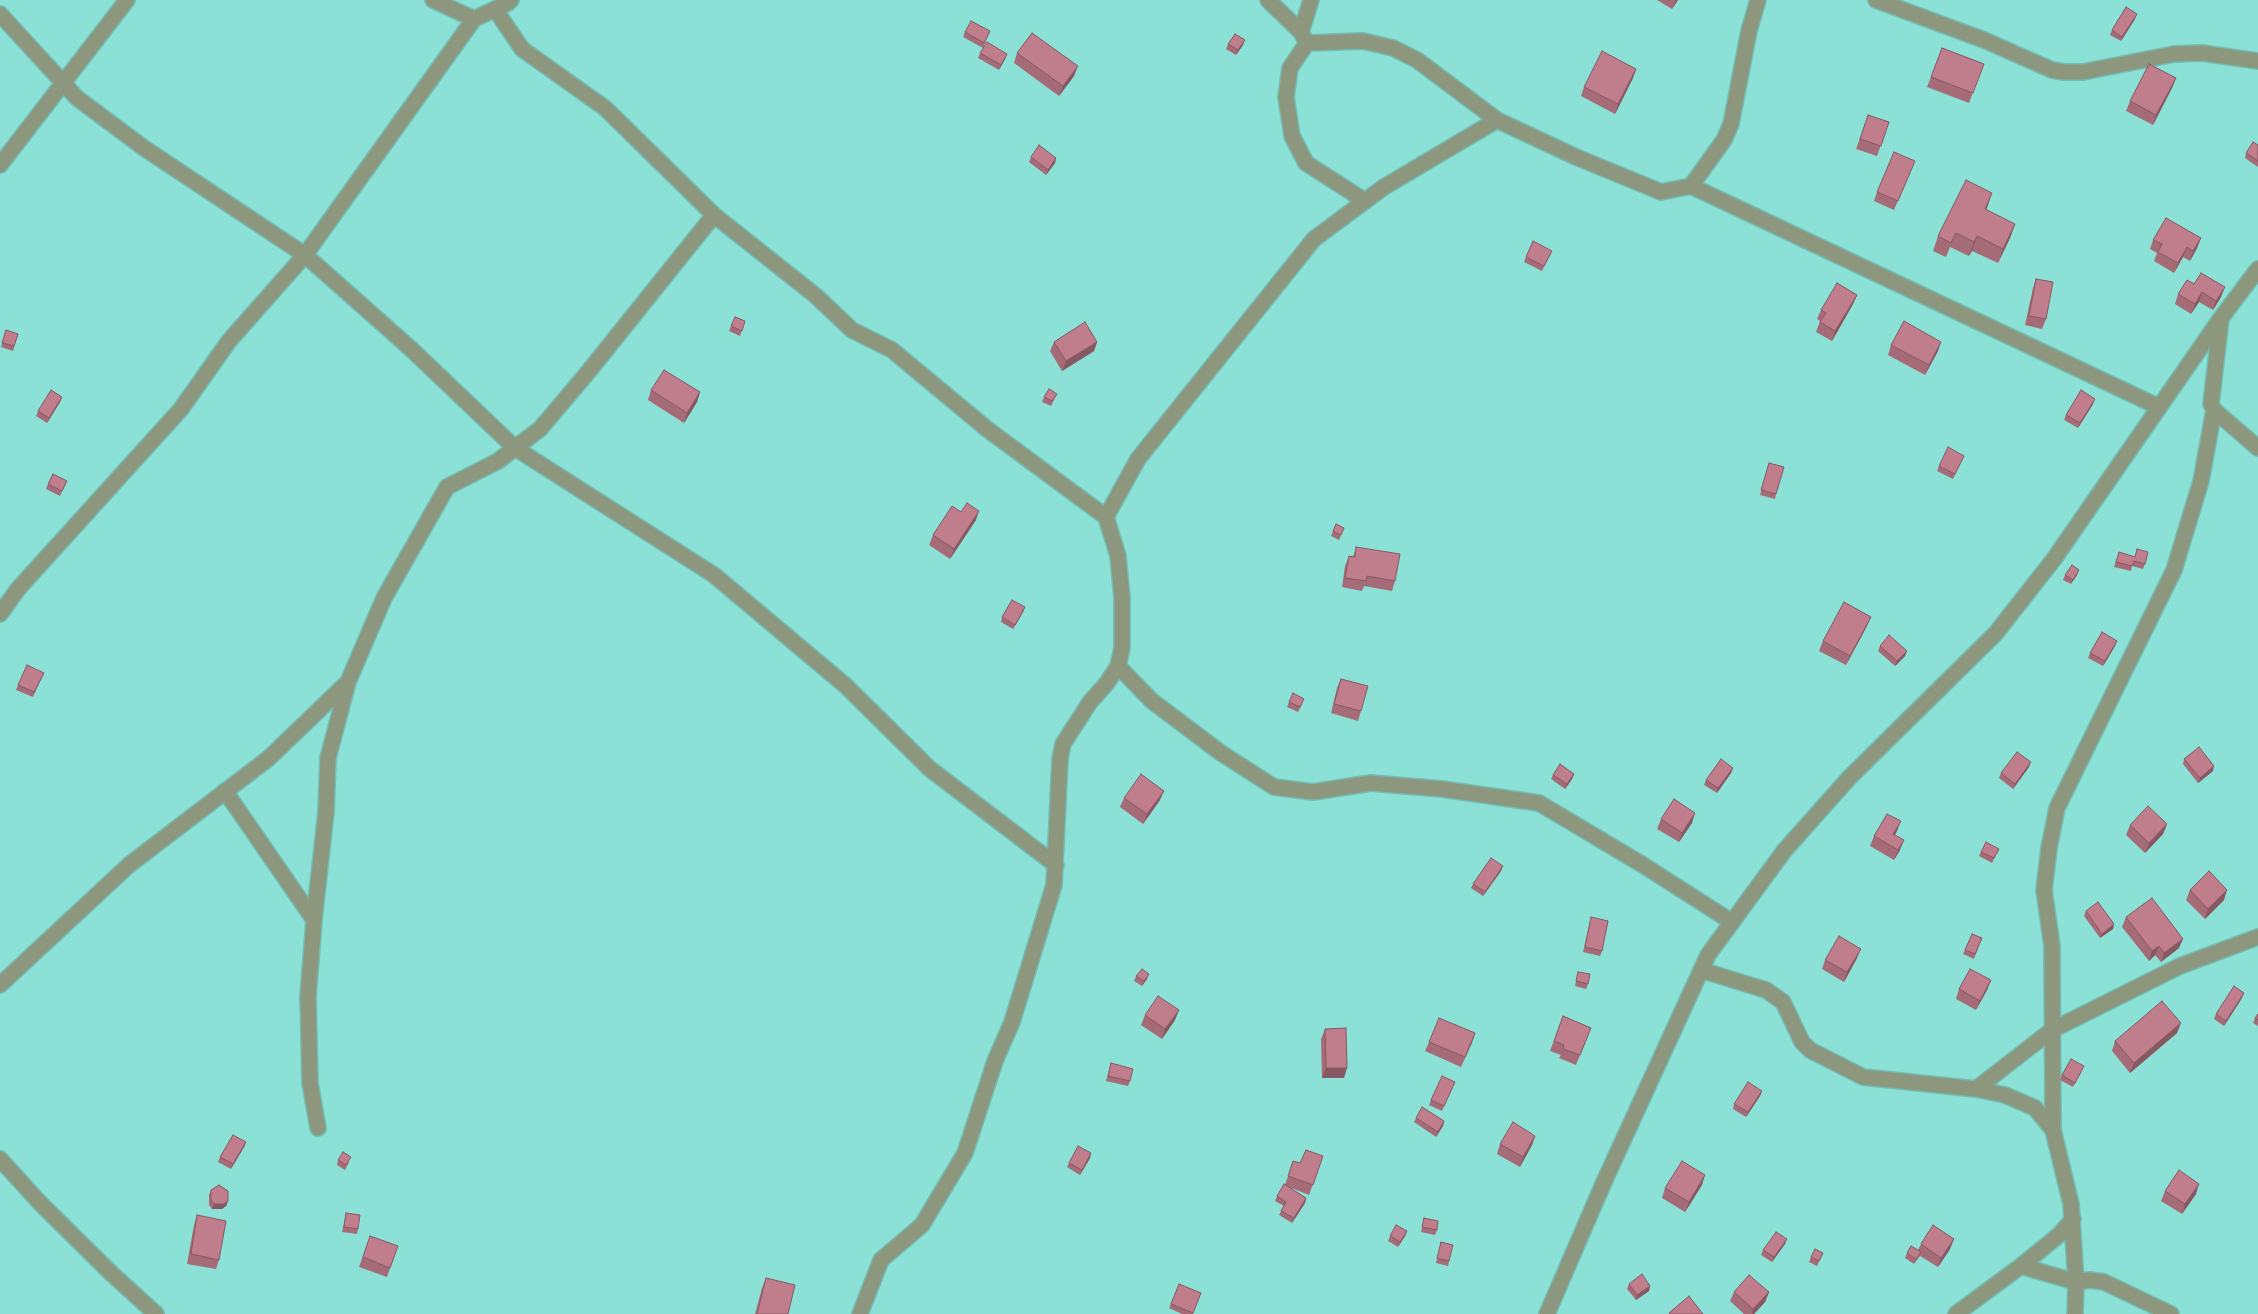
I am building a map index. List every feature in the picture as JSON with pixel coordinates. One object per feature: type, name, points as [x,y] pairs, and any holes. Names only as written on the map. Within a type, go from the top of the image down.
[{"type":"street","points":[[0,165],[127,0]]},
{"type":"street","points":[[433,0],[474,19]]},
{"type":"street","points":[[0,614],[18,589],[181,409],[229,341],[305,255],[474,19],[511,0]]},
{"type":"street","points":[[1268,0],[1304,38],[1363,41],[1393,48],[1417,60],[1497,120],[1576,157],[1661,192],[1691,186],[2159,407]]},
{"type":"street","points":[[1311,0],[1304,38],[1290,68],[1286,97],[1292,136],[1306,163],[1365,201]]},
{"type":"street","points":[[1691,186],[1724,140],[1731,124],[1748,31],[1758,0]]},
{"type":"street","points":[[1876,0],[1984,40],[2052,70],[2064,72],[2082,72],[2174,54],[2202,53],[2258,61]]},
{"type":"street","points":[[495,9],[522,49],[605,108],[714,215],[816,296],[852,330],[892,350],[987,430],[1106,518],[1118,556],[1122,598],[1122,648],[1118,666],[1107,683],[1090,702],[1063,744],[1060,759],[1054,885],[1012,1022],[995,1061],[965,1153],[922,1226],[882,1260],[860,1314]]},
{"type":"street","points":[[0,14],[77,98],[144,148],[305,255],[410,348],[515,448],[714,575],[846,686],[930,769],[1056,866]]},
{"type":"street","points":[[1106,518],[1138,459],[1314,238],[1384,187],[1497,120]]},
{"type":"street","points":[[318,1128],[310,1074],[308,997],[326,812],[328,758],[348,682],[384,598],[447,487],[498,461],[546,422],[714,215]]},
{"type":"street","points":[[1547,1314],[1708,956],[1784,851],[1849,778],[1996,633],[2054,559],[2221,318],[2258,269]]},
{"type":"street","points":[[2221,318],[2211,404],[2214,410],[2258,448]]},
{"type":"street","points":[[2075,1314],[2074,1219],[2053,1130],[2052,946],[2044,890],[2049,848],[2057,808],[2174,570],[2201,480],[2214,410]]},
{"type":"street","points":[[1118,666],[1152,701],[1221,753],[1274,787],[1313,792],[1371,784],[1442,789],[1539,803],[1643,865],[1732,922]]},
{"type":"street","points":[[0,984],[128,865],[269,758],[348,682]]},
{"type":"street","points":[[225,791],[314,920]]},
{"type":"street","points":[[1976,1089],[2052,1030],[2180,966],[2258,937]]},
{"type":"street","points":[[1701,970],[1766,990],[1783,1002],[1802,1042],[1810,1050],[1864,1077],[1976,1089],[2005,1095],[2035,1108],[2053,1130]]},
{"type":"street","points":[[0,1159],[41,1204],[111,1274],[156,1314]]},
{"type":"street","points":[[1956,1314],[2059,1235],[2074,1219]]},
{"type":"street","points":[[2020,1266],[2076,1282],[2090,1280],[2104,1282],[2171,1314]]},
{"type":"building","points":[[2126,7],[2137,14],[2122,37],[2112,30]]},
{"type":"building","points":[[971,21],[990,31],[984,43],[965,32]]},
{"type":"building","points":[[1032,33],[1078,66],[1063,86],[1017,53]]},
{"type":"building","points":[[1235,34],[1245,40],[1238,50],[1228,44]]},
{"type":"building","points":[[987,42],[1007,54],[1001,65],[980,53]]},
{"type":"building","points":[[1942,48],[1984,64],[1973,93],[1931,77]]},
{"type":"building","points":[[1602,51],[1636,69],[1618,104],[1584,87]]},
{"type":"building","points":[[2149,64],[2176,78],[2156,115],[2130,101]]},
{"type":"building","points":[[1868,115],[1889,122],[1881,146],[1860,139]]},
{"type":"building","points":[[2253,142],[2258,145],[2258,161],[2246,153]]},
{"type":"building","points":[[1039,145],[1056,158],[1048,170],[1031,157]]},
{"type":"building","points":[[1894,152],[1915,161],[1898,201],[1877,192]]},
{"type":"building","points":[[1966,180],[1992,193],[1985,209],[2015,224],[2003,249],[1977,236],[1974,242],[1956,233],[1951,243],[1938,236]]},
{"type":"building","points":[[2166,218],[2201,238],[2193,251],[2187,247],[2178,263],[2158,252],[2162,244],[2153,240]]},
{"type":"building","points":[[1533,241],[1552,251],[1544,266],[1526,257]]},
{"type":"building","points":[[2201,273],[2225,287],[2216,301],[2202,292],[2195,304],[2178,294],[2187,280],[2194,284]]},
{"type":"building","points":[[2036,279],[2053,282],[2046,319],[2029,316]]},
{"type":"building","points":[[1837,283],[1857,295],[1835,331],[1820,322],[1826,313],[1821,310]]},
{"type":"building","points":[[735,317],[745,321],[742,331],[731,326]]},
{"type":"building","points":[[1904,321],[1941,342],[1929,365],[1891,345]]},
{"type":"building","points":[[1085,322],[1097,342],[1066,361],[1054,342]]},
{"type":"building","points":[[6,330],[18,334],[14,346],[2,343]]},
{"type":"building","points":[[664,370],[700,392],[687,413],[651,390]]},
{"type":"building","points":[[1049,389],[1057,394],[1052,401],[1044,397]]},
{"type":"building","points":[[51,390],[62,397],[49,418],[38,411]]},
{"type":"building","points":[[2081,390],[2095,399],[2080,423],[2066,415]]},
{"type":"building","points":[[1948,447],[1964,456],[1955,474],[1939,466]]},
{"type":"building","points":[[1769,463],[1784,467],[1776,494],[1761,490]]},
{"type":"building","points":[[53,474],[67,481],[62,491],[48,484]]},
{"type":"building","points":[[967,503],[979,511],[954,549],[933,535],[952,506],[961,512]]},
{"type":"building","points":[[1336,524],[1344,528],[1341,535],[1333,531]]},
{"type":"building","points":[[1356,547],[1400,554],[1395,581],[1367,576],[1366,581],[1345,578],[1349,556],[1355,557]]},
{"type":"building","points":[[2137,549],[2148,552],[2145,564],[2134,561],[2132,566],[2116,562],[2119,552],[2135,557]]},
{"type":"building","points":[[2072,565],[2079,570],[2073,580],[2065,575]]},
{"type":"building","points":[[1012,600],[1025,607],[1015,625],[1002,617]]},
{"type":"building","points":[[1844,602],[1871,617],[1850,656],[1823,641]]},
{"type":"building","points":[[2102,632],[2117,641],[2105,661],[2090,653]]},
{"type":"building","points":[[1889,635],[1907,651],[1897,661],[1880,646]]},
{"type":"building","points":[[27,665],[44,673],[34,692],[18,685]]},
{"type":"building","points":[[1341,679],[1368,686],[1361,711],[1334,704]]},
{"type":"building","points":[[1293,693],[1304,699],[1300,707],[1289,702]]},
{"type":"building","points":[[2199,747],[2214,766],[2200,778],[2184,759]]},
{"type":"building","points":[[2017,752],[2031,762],[2015,784],[2001,773]]},
{"type":"building","points":[[1721,759],[1733,768],[1718,788],[1706,780]]},
{"type":"building","points":[[1560,764],[1574,774],[1567,784],[1553,775]]},
{"type":"building","points":[[1141,774],[1164,791],[1147,814],[1124,798]]},
{"type":"building","points":[[1674,799],[1695,813],[1682,833],[1661,819]]},
{"type":"building","points":[[2148,806],[2167,824],[2149,843],[2130,825]]},
{"type":"building","points":[[1887,814],[1901,821],[1893,834],[1904,840],[1898,850],[1874,836]]},
{"type":"building","points":[[1986,842],[1999,849],[1994,858],[1981,852]]},
{"type":"building","points":[[1491,858],[1503,866],[1485,892],[1473,884]]},
{"type":"building","points":[[2209,871],[2227,890],[2208,909],[2190,890]]},
{"type":"building","points":[[2152,898],[2183,939],[2164,953],[2159,946],[2152,951],[2126,917]]},
{"type":"building","points":[[2098,902],[2114,924],[2102,934],[2086,911]]},
{"type":"building","points":[[1591,917],[1608,921],[1602,951],[1585,947]]},
{"type":"building","points":[[1972,934],[1982,938],[1975,954],[1965,950]]},
{"type":"building","points":[[1839,936],[1861,949],[1847,972],[1825,960]]},
{"type":"building","points":[[1142,969],[1149,974],[1144,981],[1136,976]]},
{"type":"building","points":[[1970,969],[1991,980],[1980,1001],[1959,989]]},
{"type":"building","points":[[1578,972],[1590,974],[1588,984],[1576,981]]},
{"type":"building","points":[[2234,986],[2244,993],[2226,1021],[2216,1014]]},
{"type":"building","points":[[1158,996],[1179,1010],[1165,1029],[1145,1015]]},
{"type":"building","points":[[2162,1001],[2181,1023],[2134,1063],[2115,1041]]},
{"type":"building","points":[[1563,1016],[1591,1028],[1580,1055],[1563,1049],[1564,1045],[1554,1041]]},
{"type":"building","points":[[1439,1018],[1475,1033],[1465,1057],[1429,1042]]},
{"type":"building","points":[[1346,1028],[1347,1068],[1326,1068],[1325,1029]]},
{"type":"building","points":[[2071,1059],[2084,1066],[2075,1083],[2062,1075]]},
{"type":"building","points":[[1111,1063],[1133,1069],[1130,1081],[1108,1076]]},
{"type":"building","points":[[1442,1076],[1455,1082],[1444,1106],[1431,1100]]},
{"type":"building","points":[[1748,1082],[1762,1091],[1748,1112],[1734,1104]]},
{"type":"building","points":[[1422,1107],[1444,1121],[1438,1132],[1416,1118]]},
{"type":"building","points":[[1513,1122],[1535,1136],[1523,1157],[1500,1144]]},
{"type":"building","points":[[233,1135],[246,1142],[233,1164],[220,1157]]},
{"type":"building","points":[[1078,1146],[1091,1153],[1082,1170],[1069,1163]]},
{"type":"building","points":[[1306,1150],[1323,1156],[1313,1185],[1288,1176],[1293,1161],[1300,1163]]},
{"type":"building","points":[[343,1152],[351,1157],[346,1165],[338,1160]]},
{"type":"building","points":[[1682,1161],[1705,1175],[1689,1202],[1665,1188]]},
{"type":"building","points":[[2179,1170],[2199,1184],[2185,1204],[2165,1191]]},
{"type":"building","points":[[1284,1184],[1306,1198],[1294,1218],[1281,1211],[1286,1202],[1277,1196]]},
{"type":"building","points":[[219,1185],[228,1191],[228,1201],[224,1204],[214,1204],[211,1200],[211,1190]]},
{"type":"building","points":[[346,1213],[360,1215],[358,1229],[344,1227]]},
{"type":"building","points":[[197,1215],[226,1221],[219,1260],[191,1254]]},
{"type":"building","points":[[1424,1218],[1438,1221],[1437,1230],[1422,1227]]},
{"type":"building","points":[[1396,1225],[1407,1231],[1400,1242],[1390,1236]]},
{"type":"building","points":[[1933,1225],[1954,1239],[1941,1258],[1921,1244]]},
{"type":"building","points":[[1776,1232],[1787,1239],[1774,1257],[1763,1250]]},
{"type":"building","points":[[370,1236],[398,1246],[390,1268],[363,1257]]},
{"type":"building","points":[[1441,1242],[1453,1245],[1449,1261],[1437,1258]]},
{"type":"building","points":[[1911,1246],[1921,1252],[1916,1259],[1907,1253]]},
{"type":"building","points":[[1815,1249],[1823,1253],[1819,1261],[1811,1257]]},
{"type":"building","points":[[1642,1274],[1650,1286],[1637,1295],[1629,1284]]},
{"type":"building","points":[[1749,1275],[1769,1292],[1753,1309],[1734,1292]]},
{"type":"building","points":[[766,1278],[795,1285],[788,1314],[757,1314]]},
{"type":"building","points":[[1179,1284],[1201,1293],[1193,1313],[1171,1304]]},
{"type":"building","points":[[1689,1296],[1703,1314],[1669,1313]]}]
